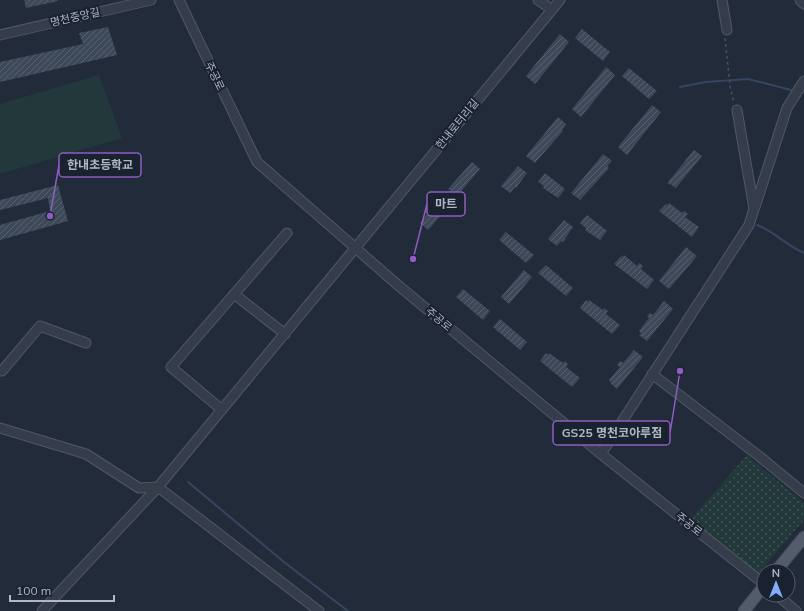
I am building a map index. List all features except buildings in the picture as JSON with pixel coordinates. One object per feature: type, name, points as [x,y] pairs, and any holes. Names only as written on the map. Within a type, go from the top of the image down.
[{"type":"main road","points":[[783,563],[804,537]]},
{"type":"main road","points":[[744,611],[756,595]]},
{"type":"street","name":"주공로","points":[[179,0],[257,162],[355,248],[601,454],[756,579]]},
{"type":"street","points":[[538,0],[551,9]]},
{"type":"street","name":"한내로터리길","points":[[42,611],[158,487],[551,9],[560,0]]},
{"type":"street","points":[[722,0],[727,30]]},
{"type":"street","points":[[800,0],[804,4]]},
{"type":"street","name":"명천중앙길","points":[[0,35],[119,3],[145,1]]},
{"type":"street","points":[[601,454],[748,225],[791,100],[803,82]]},
{"type":"street","points":[[737,110],[754,209]]},
{"type":"street","points":[[222,410],[171,366],[287,233]]},
{"type":"street","points":[[234,294],[285,334]]},
{"type":"street","points":[[0,370],[2,371],[40,326],[86,343]]},
{"type":"street","points":[[652,374],[759,456],[804,493]]},
{"type":"street","points":[[0,428],[86,454],[139,488],[158,487],[319,611]]},
{"type":"street","points":[[786,603],[796,611]]},
{"type":"path","points":[[727,30],[725,33],[730,84],[733,102],[737,110]]},
{"type":"green space","points":[[99,75],[122,138],[0,174],[0,104]]},
{"type":"green space","points":[[747,455],[804,503],[804,520],[767,563],[756,563],[756,572],[691,519]]},
{"type":"waterway","points":[[680,87],[706,82],[748,79],[795,91]]},
{"type":"waterway","points":[[757,225],[804,253]]},
{"type":"waterway","points":[[188,482],[284,562],[348,611]]},
{"type":"place","name":"한내초등학교","points":[[50,216]]},
{"type":"place","name":"마트","points":[[413,259]]},
{"type":"place","name":"GS25 명천코아루점","points":[[680,371]]}]
